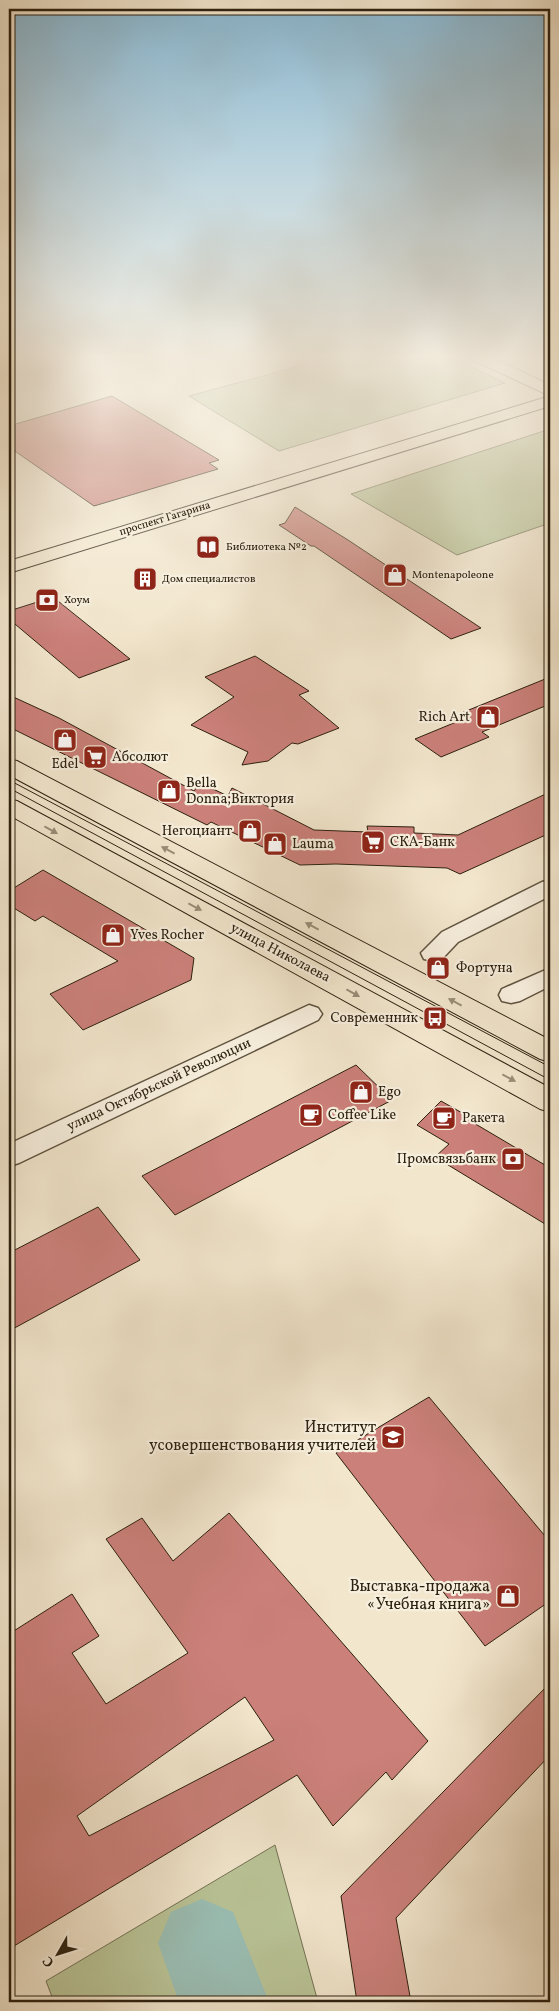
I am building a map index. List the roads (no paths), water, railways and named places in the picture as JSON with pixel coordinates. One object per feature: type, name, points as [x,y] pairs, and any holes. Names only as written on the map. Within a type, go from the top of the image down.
[{"type":"main road","name":"проспект Гагарина","points":[[9,567],[391,450]]},
{"type":"main road","points":[[9,766],[550,1052]]},
{"type":"main road","name":"улица Николаева","points":[[9,806],[550,1101]]},
{"type":"street","points":[[433,953],[450,936],[550,887]]},
{"type":"street","points":[[511,995],[550,976]]},
{"type":"street","name":"улица Октябрьской Революции","points":[[9,1156],[309,1014]]},
{"type":"waterway","points":[[202,1943],[224,2002]]},
{"type":"tram line","points":[[9,780],[550,1067]]},
{"type":"tram line","points":[[9,788],[550,1080]]},
{"type":"place","name":"Библиотека №2","points":[[208,547]]},
{"type":"place","name":"Montenapoleone","points":[[395,575]]},
{"type":"place","name":"Дом специалистов","points":[[145,579]]},
{"type":"place","name":"Хоум","points":[[47,600]]},
{"type":"place","name":"Rich Art","points":[[488,717]]},
{"type":"place","name":"Edel","points":[[65,740]]},
{"type":"place","name":"Абсолют","points":[[95,757]]},
{"type":"place","name":"Bella Donna;Виктория","points":[[169,791]]},
{"type":"place","name":"Негоциант","points":[[250,831]]},
{"type":"place","name":"СКА-Банк","points":[[373,842]]},
{"type":"place","name":"Lauma","points":[[275,844]]},
{"type":"place","name":"Yves Rocher","points":[[113,935]]},
{"type":"place","name":"Фортуна","points":[[438,968]]},
{"type":"place","name":"Современник","points":[[435,1018]]},
{"type":"place","name":"Ego","points":[[361,1092]]},
{"type":"place","name":"Coffee Like","points":[[311,1115]]},
{"type":"place","name":"Ракета","points":[[444,1118]]},
{"type":"place","name":"Промсвязьбанк","points":[[513,1159]]},
{"type":"place","name":"Институт усовершенствования учителей","points":[[393,1437]]},
{"type":"place","name":"Выставка-продажа «Учебная книга»","points":[[508,1596]]}]
